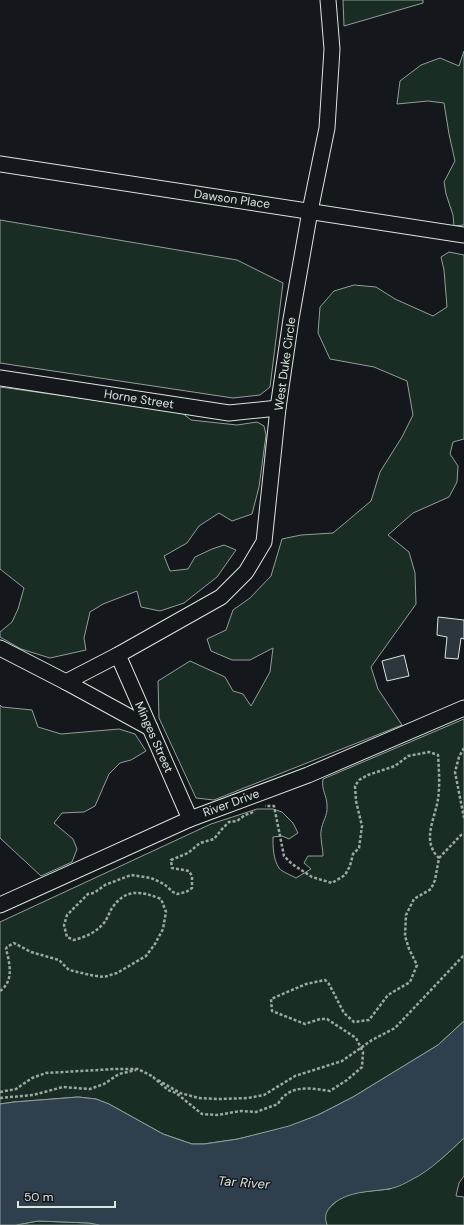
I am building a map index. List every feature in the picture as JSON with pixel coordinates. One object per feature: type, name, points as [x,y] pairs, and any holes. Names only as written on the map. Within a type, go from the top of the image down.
[{"type":"street","name":"West Duke Circle","points":[[66,682],[118,655],[221,596],[246,572],[264,542],[278,408],[310,211],[327,128],[332,49],[328,0]]},
{"type":"street","name":"Dawson Place","points":[[0,164],[464,235]]},
{"type":"street","name":"Horne Street","points":[[0,378],[229,413],[278,408]]},
{"type":"street","points":[[0,648],[150,728]]},
{"type":"street","name":"Minges Street","points":[[118,655],[190,819]]},
{"type":"street","name":"River Drive","points":[[0,905],[190,819],[308,775],[464,708]]},
{"type":"path","points":[[464,748],[459,757],[455,772],[464,818]]},
{"type":"path","points":[[260,806],[274,806],[284,856],[292,864],[312,877],[332,883],[345,875],[350,866],[353,854],[359,848],[362,826],[356,801],[355,786],[359,780],[368,775],[395,766],[408,756],[428,752],[438,756],[438,800],[431,824],[429,839],[434,853],[439,858]]},
{"type":"path","points":[[0,991],[5,987],[10,972],[6,950],[14,943],[31,952],[59,960],[69,970],[104,977],[117,973],[146,956],[155,944],[163,929],[166,912],[161,899],[148,893],[133,892],[121,897],[112,908],[104,924],[89,936],[74,940],[67,936],[64,925],[67,916],[88,894],[94,893],[105,885],[131,875],[151,878],[164,884],[172,892],[177,894],[186,892],[192,888],[192,876],[189,871],[172,868],[171,860],[188,853],[200,843],[214,839],[229,822],[237,821],[256,810]]},
{"type":"path","points":[[153,1077],[168,1090],[176,1093],[202,1114],[217,1115],[241,1111],[256,1112],[278,1104],[282,1097],[298,1090],[305,1088],[330,1091],[347,1080],[362,1067],[363,1052],[356,1038],[327,1019],[320,1019],[305,1024],[272,1011],[270,999],[306,984],[325,980],[329,984],[344,1013],[354,1022],[369,1020],[388,995],[410,982],[417,965],[408,949],[405,936],[406,915],[414,899],[431,889],[436,880],[439,858],[461,835],[464,835]]},
{"type":"path","points":[[0,1092],[16,1089],[32,1078],[46,1073],[138,1069],[180,1093],[199,1098],[248,1098],[264,1095],[295,1076],[342,1061],[361,1047],[396,1028],[464,955]]},
{"type":"path","points":[[0,1098],[33,1095],[63,1087],[90,1089],[104,1084],[119,1074],[138,1069]]},
{"type":"green space","points":[[343,0],[423,0],[423,3],[344,26]]},
{"type":"green space","points":[[464,51],[464,225],[454,226],[453,215],[446,194],[444,182],[455,161],[444,103],[428,101],[397,104],[400,81],[421,65],[440,58],[459,66]]},
{"type":"green space","points":[[0,220],[237,260],[283,283],[270,387],[260,395],[233,398],[0,363]]},
{"type":"green space","points":[[449,252],[464,255],[464,439],[453,442],[450,454],[458,466],[457,482],[449,497],[413,513],[388,535],[409,552],[415,573],[416,604],[371,667],[378,689],[402,725],[214,800],[196,798],[159,718],[158,681],[190,661],[225,677],[233,691],[243,694],[251,706],[270,672],[273,648],[250,660],[232,660],[211,651],[207,639],[226,630],[233,610],[250,598],[271,576],[282,539],[301,535],[333,533],[371,501],[380,472],[402,437],[413,415],[407,381],[374,367],[330,359],[318,333],[320,307],[334,291],[354,285],[376,287],[395,299],[433,316],[447,307],[444,270],[441,257]]},
{"type":"green space","points":[[0,387],[181,412],[191,420],[237,425],[257,422],[264,426],[266,435],[259,487],[252,514],[232,521],[219,513],[199,526],[187,543],[164,556],[170,571],[188,569],[195,557],[224,545],[236,550],[217,577],[184,603],[160,611],[141,607],[137,591],[103,604],[90,612],[84,638],[86,650],[50,658],[21,649],[0,637],[0,632],[12,622],[18,609],[24,588],[0,569]]},
{"type":"green space","points":[[0,705],[2,707],[32,710],[38,727],[61,734],[119,729],[135,734],[146,751],[131,760],[120,763],[109,774],[95,806],[84,812],[62,813],[54,823],[73,839],[77,849],[72,862],[41,876],[0,838]]},
{"type":"green space","points":[[464,719],[464,1021],[438,1045],[353,1097],[318,1115],[289,1127],[238,1139],[204,1144],[192,1144],[163,1134],[109,1104],[96,1099],[78,1097],[0,1104],[0,922],[211,824],[257,809],[273,809],[282,812],[293,823],[298,833],[289,839],[282,836],[273,837],[273,845],[274,857],[279,868],[296,878],[311,869],[304,863],[308,856],[323,856],[321,833],[326,815],[327,802],[323,779]]},
{"type":"green space","points":[[464,1138],[464,1176],[459,1183],[456,1196],[464,1197],[464,1225],[327,1225],[324,1217],[327,1210],[340,1198],[352,1193],[390,1189],[440,1160]]},
{"type":"green space","points":[[38,1221],[89,1223],[100,1225],[16,1225]]},
{"type":"water","name":"Tar River","points":[[464,1021],[464,1138],[432,1166],[406,1183],[397,1187],[352,1194],[339,1200],[327,1211],[327,1225],[100,1225],[89,1223],[38,1221],[16,1225],[0,1225],[0,1104],[78,1097],[96,1099],[109,1104],[163,1134],[192,1144],[204,1144],[238,1139],[289,1126],[318,1115],[353,1097],[438,1045]]},
{"type":"building","points":[[438,617],[464,620],[464,639],[461,638],[458,659],[445,658],[447,637],[437,635]]},
{"type":"building","points":[[404,655],[409,676],[387,681],[382,661]]}]
